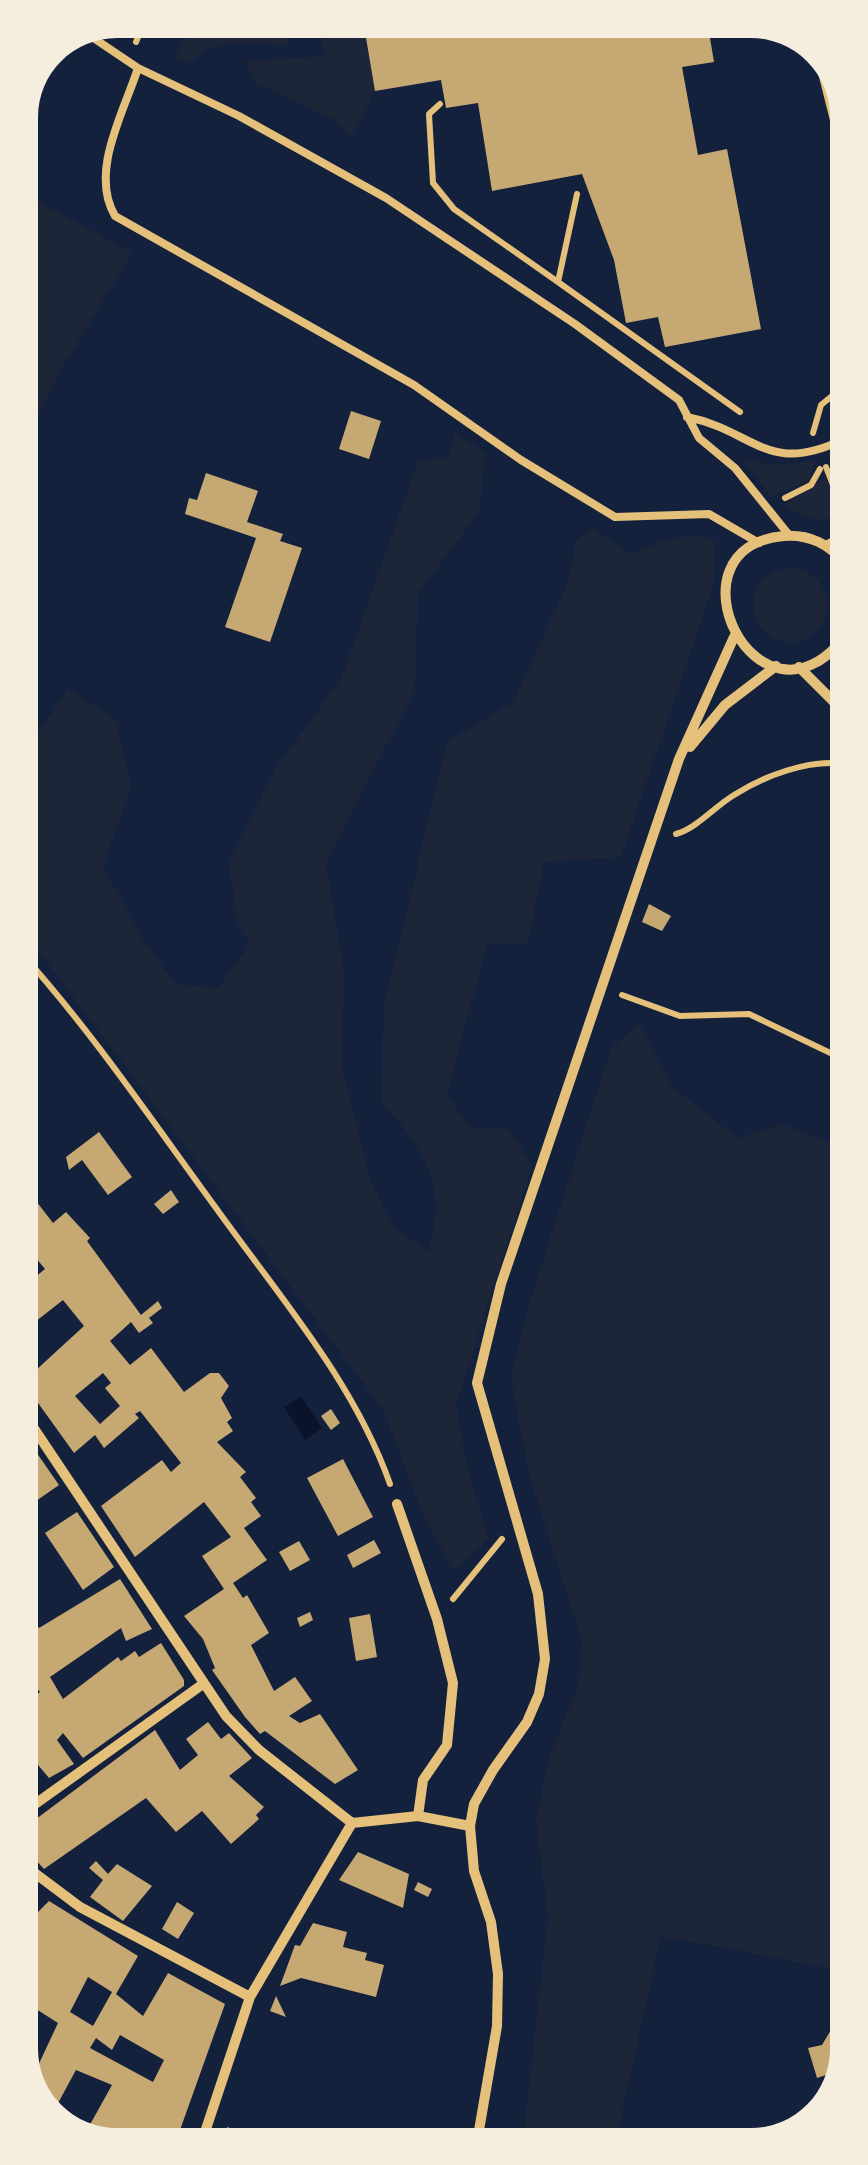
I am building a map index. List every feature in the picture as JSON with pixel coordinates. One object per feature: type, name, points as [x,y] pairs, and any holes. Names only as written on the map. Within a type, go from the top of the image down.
[{"type":"street","points":[[831,551],[789,535],[759,542],[742,556],[730,574],[724,595],[734,637],[760,660],[776,666],[799,667],[818,661],[831,650]]},
{"type":"street","points":[[826,546],[831,543]]},
{"type":"street","points":[[479,2128],[497,2026],[498,1974],[490,1922],[474,1871],[470,1826],[474,1804],[527,1722],[540,1694],[545,1660],[538,1594],[477,1383],[501,1284],[679,759],[734,637]]},
{"type":"street","points":[[679,759],[726,705],[776,666]]},
{"type":"street","points":[[799,667],[831,699]]},
{"type":"street","points":[[38,1435],[203,1684],[260,1750],[352,1823],[418,1816],[470,1826]]},
{"type":"street","points":[[397,1504],[438,1618],[453,1683],[446,1744],[424,1780],[418,1816]]},
{"type":"street","points":[[38,1802],[203,1684]]},
{"type":"street","points":[[208,2127],[250,1997],[352,1823]]},
{"type":"street","points":[[38,1876],[80,1907],[250,1997]]},
{"type":"lane","points":[[98,40],[138,68],[238,116],[386,198],[575,324],[679,400],[699,438],[735,468],[789,535]]},
{"type":"lane","points":[[138,68],[105,170],[106,194],[115,216],[414,385],[535,469],[615,517],[709,514],[759,542]]},
{"type":"lane","points":[[688,417],[709,421],[774,454],[806,452],[831,443]]},
{"type":"path","points":[[440,104],[430,114],[433,183],[454,210],[747,416]]},
{"type":"path","points":[[558,282],[576,194]]},
{"type":"path","points":[[812,430],[821,405],[831,397]]},
{"type":"path","points":[[822,463],[831,475]]},
{"type":"path","points":[[655,830],[673,834],[685,831],[734,795],[783,773],[831,763]]},
{"type":"path","points":[[38,972],[67,1004],[284,1300],[359,1414],[397,1504]]},
{"type":"path","points":[[602,987],[680,1016],[749,1014],[831,1053]]},
{"type":"path","points":[[438,1618],[518,1519]]},
{"type":"shaded area","points":[[185,38],[288,38],[289,45],[222,45],[189,64],[175,57]]},
{"type":"shaded area","points":[[322,38],[366,38],[375,91],[350,138],[336,121],[256,83],[245,61],[324,56]]},
{"type":"shaded area","points":[[38,201],[132,253],[61,370],[38,417]]},
{"type":"shaded area","points":[[455,434],[485,452],[480,511],[418,594],[415,689],[326,863],[345,975],[341,1060],[371,1181],[393,1228],[428,1251],[436,1207],[429,1170],[410,1136],[381,1103],[384,1005],[447,742],[513,702],[568,583],[576,540],[593,528],[630,553],[684,537],[715,542],[713,586],[621,857],[544,862],[528,944],[487,943],[447,1096],[472,1129],[509,1129],[532,1166],[456,1405],[469,1475],[489,1538],[454,1571],[424,1517],[383,1409],[38,950],[38,733],[68,689],[116,720],[131,787],[103,866],[141,937],[175,983],[217,989],[250,944],[237,921],[229,864],[276,768],[342,677],[418,461],[447,458]]},
{"type":"shaded area","points":[[742,458],[773,465],[815,461],[809,481],[771,497]]},
{"type":"shaded area","points":[[823,479],[829,482],[831,517],[810,518],[784,505]]},
{"type":"shaded area","points":[[790,568],[817,578],[827,605],[817,632],[790,642],[763,632],[753,605],[763,578]]},
{"type":"shaded area","points":[[639,1024],[672,1087],[738,1138],[782,1124],[831,1143],[831,1969],[661,1936],[619,2128],[525,2128],[548,1918],[536,1820],[549,1758],[579,1683],[581,1639],[529,1474],[511,1379],[532,1295],[611,1048]]},
{"type":"shaded area","points":[[301,1396],[322,1428],[305,1440],[284,1407]]},
{"type":"building","points":[[366,38],[710,38],[714,62],[682,67],[698,155],[727,149],[761,329],[665,347],[658,317],[626,323],[614,260],[582,174],[492,191],[478,103],[446,108],[441,80],[375,91]]},
{"type":"building","points":[[351,411],[381,421],[369,459],[339,449]]},
{"type":"building","points":[[206,473],[258,491],[247,522],[283,534],[280,541],[302,548],[270,642],[225,627],[256,538],[185,514],[189,498],[197,500]]},
{"type":"building","points":[[649,904],[671,916],[662,931],[642,922]]},
{"type":"building","points":[[99,1132],[132,1177],[108,1195],[82,1160],[69,1170],[66,1157]]},
{"type":"building","points":[[171,1190],[179,1202],[163,1214],[154,1204]]},
{"type":"building","points":[[38,1204],[53,1223],[66,1212],[90,1238],[87,1241],[141,1315],[158,1301],[162,1308],[149,1318],[153,1323],[139,1333],[131,1322],[110,1341],[130,1365],[151,1348],[184,1392],[210,1373],[219,1373],[229,1386],[221,1398],[232,1418],[227,1422],[233,1431],[217,1442],[246,1472],[240,1477],[256,1498],[251,1502],[261,1516],[244,1528],[267,1560],[233,1583],[243,1598],[247,1595],[269,1633],[251,1645],[274,1691],[295,1677],[312,1701],[289,1716],[300,1723],[320,1714],[358,1770],[335,1784],[265,1731],[260,1734],[212,1670],[215,1668],[203,1639],[184,1616],[224,1589],[202,1556],[231,1537],[204,1502],[135,1557],[101,1506],[162,1460],[171,1472],[181,1463],[140,1411],[135,1414],[139,1418],[104,1448],[95,1435],[74,1453],[38,1403],[38,1368],[84,1326],[63,1300],[38,1320],[38,1275],[45,1269],[38,1261]],"holes":[[[103,1373],[111,1383],[105,1388],[120,1406],[100,1424],[75,1396]]]},
{"type":"building","points":[[331,1409],[340,1423],[331,1430],[321,1416]]},
{"type":"building","points":[[38,1455],[59,1485],[38,1500]]},
{"type":"building","points":[[343,1459],[373,1517],[338,1536],[307,1478]]},
{"type":"building","points":[[77,1512],[114,1567],[83,1590],[45,1533]]},
{"type":"building","points":[[374,1540],[381,1553],[353,1568],[347,1555]]},
{"type":"building","points":[[299,1541],[310,1560],[290,1571],[279,1552]]},
{"type":"building","points":[[120,1579],[152,1629],[126,1641],[121,1628],[50,1677],[63,1699],[118,1657],[121,1661],[135,1651],[139,1657],[161,1643],[184,1686],[83,1758],[63,1733],[57,1740],[74,1764],[49,1778],[38,1765],[39,1628]]},
{"type":"building","points":[[310,1612],[313,1620],[300,1627],[297,1618]]},
{"type":"building","points":[[370,1614],[377,1657],[356,1661],[349,1618]]},
{"type":"building","points":[[208,1722],[221,1739],[229,1733],[252,1758],[229,1776],[264,1807],[256,1815],[259,1819],[231,1844],[202,1811],[176,1832],[146,1798],[44,1869],[38,1862],[38,1818],[155,1730],[180,1770],[198,1755],[186,1739]]},
{"type":"building","points":[[358,1852],[409,1874],[403,1908],[339,1880]]},
{"type":"building","points":[[96,1861],[108,1874],[117,1864],[152,1886],[123,1921],[90,1897],[103,1880],[89,1868]]},
{"type":"building","points":[[418,1882],[432,1889],[428,1897],[414,1890]]},
{"type":"building","points":[[49,1901],[138,1956],[116,1994],[143,2016],[168,1973],[225,2004],[181,2127],[112,2127],[91,2123],[112,2085],[76,2070],[59,2101],[39,2064],[58,2023],[38,2010],[38,1912]],"holes":[[[88,1977],[112,1992],[93,2026],[70,2012]],[[120,2035],[164,2060],[153,2082],[90,2048],[96,2038],[112,2050]]]},
{"type":"building","points":[[177,1902],[194,1913],[178,1939],[162,1929]]},
{"type":"building","points":[[313,1923],[347,1932],[343,1947],[367,1953],[365,1960],[384,1965],[376,1997],[301,1978],[280,1986],[295,1945],[300,1946]]},
{"type":"building","points":[[276,1996],[286,2017],[270,2011]]},
{"type":"building","points":[[831,2030],[826,2074],[817,2078],[808,2048],[822,2045]]}]
